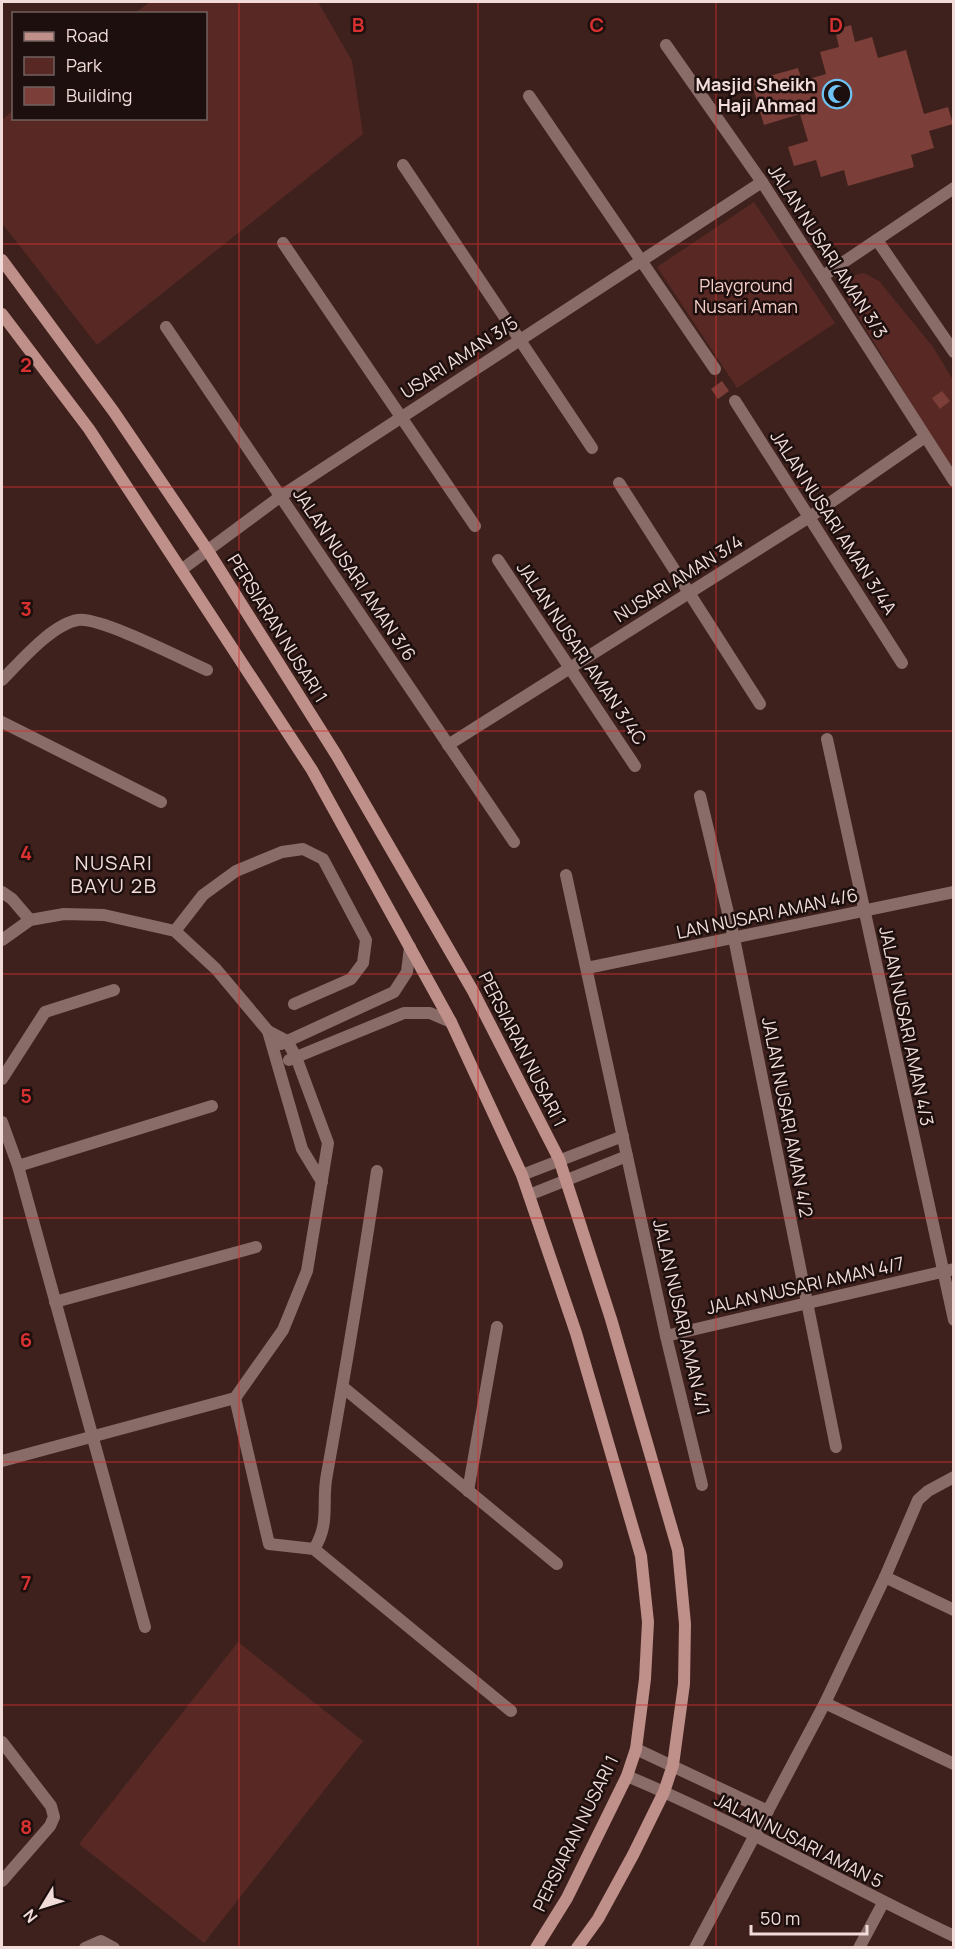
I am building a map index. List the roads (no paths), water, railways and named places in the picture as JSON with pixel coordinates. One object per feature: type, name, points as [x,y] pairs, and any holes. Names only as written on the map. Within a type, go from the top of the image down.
[{"type":"main road","name":"PERSIARAN NUSARI 1","points":[[2,260],[114,412],[208,551],[337,756],[473,991],[559,1159],[566,1179],[678,1550],[686,1624],[684,1684],[673,1765],[664,1792],[598,1918],[577,1947]]},
{"type":"main road","name":"PERSIARAN NUSARI 1","points":[[2,314],[89,429],[312,770],[450,1022],[522,1175],[576,1333],[642,1556],[648,1623],[645,1679],[636,1749],[627,1776],[567,1898],[536,1947]]},
{"type":"street","name":"JALAN NUSARI AMAN 3/3","points":[[666,45],[762,182],[954,481]]},
{"type":"street","points":[[529,96],[715,369]]},
{"type":"street","points":[[403,165],[592,448]]},
{"type":"street","name":"USARI AMAN 3/5","points":[[181,570],[281,496],[762,182]]},
{"type":"street","points":[[823,276],[954,188]]},
{"type":"street","points":[[877,240],[954,352]]},
{"type":"street","points":[[284,243],[475,526]]},
{"type":"street","name":"JALAN NUSARI AMAN 3/6","points":[[166,327],[514,842]]},
{"type":"street","name":"JALAN NUSARI AMAN 3/4A","points":[[735,401],[902,663]]},
{"type":"street","name":"NUSARI AMAN 3/4","points":[[448,745],[810,516],[926,437]]},
{"type":"street","points":[[619,483],[760,704]]},
{"type":"street","name":"JALAN NUSARI AMAN 3/4C","points":[[498,560],[636,766]]},
{"type":"street","points":[[2,680],[56,630],[78,620],[102,624],[207,670]]},
{"type":"street","points":[[2,722],[161,802]]},
{"type":"street","name":"JALAN NUSARI AMAN 4/3","points":[[827,739],[864,911],[948,1270],[954,1320]]},
{"type":"street","name":"JALAN NUSARI AMAN 4/2","points":[[700,796],[734,938],[836,1447]]},
{"type":"street","points":[[175,931],[202,895],[236,871],[282,852],[303,849],[323,859],[366,940],[363,963],[351,979],[294,1004]]},
{"type":"street","points":[[522,1175],[623,1136],[566,875]]},
{"type":"street","points":[[2,892],[12,899],[30,920]]},
{"type":"street","name":"LAN NUSARI AMAN 4/6","points":[[587,968],[954,892]]},
{"type":"street","points":[[2,940],[30,920],[64,914],[104,915],[175,931],[216,969],[268,1031],[287,1041],[296,1057],[328,1143],[307,1271],[283,1330],[235,1398],[2,1461]]},
{"type":"street","points":[[272,1049],[394,992],[407,972],[410,947]]},
{"type":"street","points":[[2,1079],[45,1012],[114,990]]},
{"type":"street","points":[[279,1063],[404,1013],[430,1013],[450,1022]]},
{"type":"street","points":[[268,1031],[302,1149],[322,1182]]},
{"type":"street","points":[[18,1166],[212,1106]]},
{"type":"street","points":[[2,1122],[18,1166],[145,1627]]},
{"type":"street","name":"JALAN NUSARI AMAN 4/1","points":[[623,1136],[666,1336],[702,1485]]},
{"type":"street","points":[[529,1195],[627,1156]]},
{"type":"street","points":[[314,1549],[324,1534],[326,1477],[344,1388],[377,1171]]},
{"type":"street","points":[[55,1302],[256,1247]]},
{"type":"street","name":"JALAN NUSARI AMAN 4/7","points":[[666,1336],[948,1270]]},
{"type":"street","points":[[468,1491],[497,1328]]},
{"type":"street","points":[[344,1388],[557,1564]]},
{"type":"street","points":[[235,1398],[269,1544],[314,1549],[511,1711]]},
{"type":"street","points":[[695,1947],[825,1703],[885,1577],[914,1507],[928,1491],[954,1477]]},
{"type":"street","points":[[885,1577],[954,1610]]},
{"type":"street","points":[[825,1703],[954,1764]]},
{"type":"street","points":[[2,1742],[51,1806],[54,1816],[50,1826],[6,1877]]},
{"type":"street","name":"JALAN NUSARI AMAN 5","points":[[636,1749],[768,1811]]},
{"type":"street","name":"JALAN NUSARI AMAN 5","points":[[627,1776],[756,1836],[883,1903],[954,1936]]},
{"type":"street","points":[[859,1947],[883,1903]]},
{"type":"street","points":[[85,1947],[100,1941],[114,1947]]},
{"type":"place","name":"Masjid Sheikh Haji Ahmad","points":[[837,94]]},
{"type":"district","name":"NUSARI BAYU 2B","points":[[114,874]]},
{"type":"park label","name":"Playground Nusari Aman","points":[[746,295]]}]
